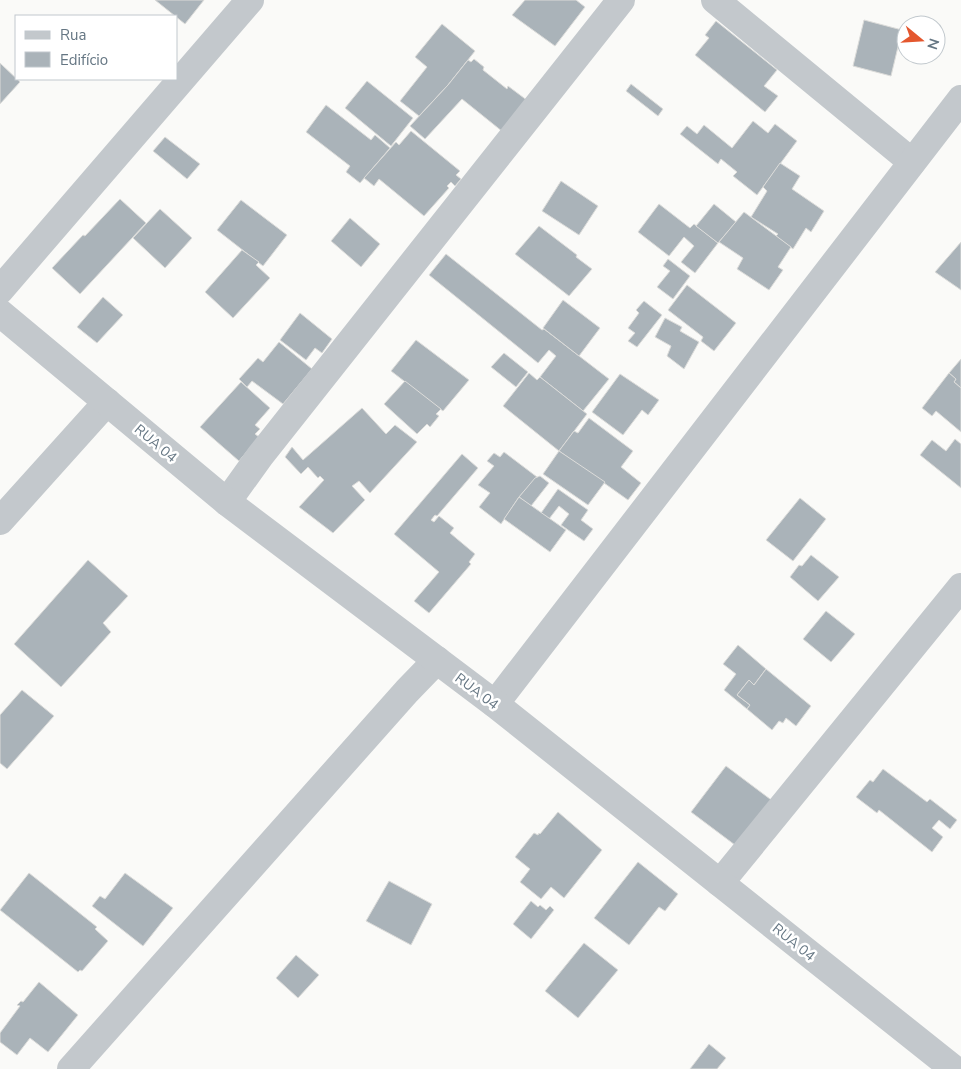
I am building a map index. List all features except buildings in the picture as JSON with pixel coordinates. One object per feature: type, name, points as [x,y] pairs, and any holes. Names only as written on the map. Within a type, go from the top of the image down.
[{"type":"street","points":[[0,290],[250,0]]},
{"type":"street","points":[[227,502],[260,456],[621,0]]},
{"type":"street","points":[[715,0],[912,162]]},
{"type":"street","points":[[495,704],[961,99]]},
{"type":"street","name":"RUA 04","points":[[0,313],[227,502],[495,704],[954,1069]]},
{"type":"street","points":[[0,521],[107,402]]},
{"type":"street","points":[[720,883],[961,586]]},
{"type":"street","points":[[71,1069],[407,691],[437,660]]}]
